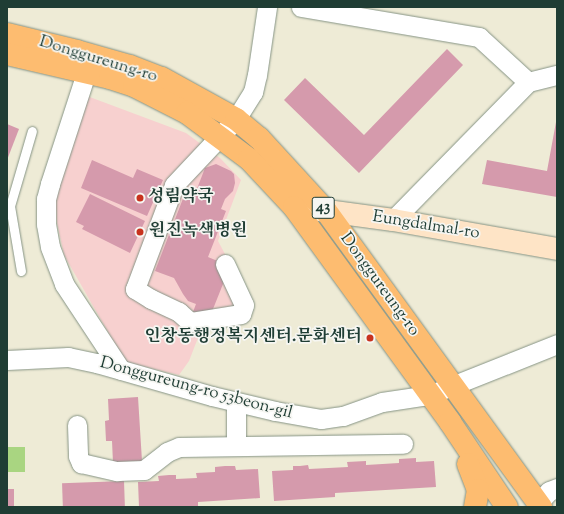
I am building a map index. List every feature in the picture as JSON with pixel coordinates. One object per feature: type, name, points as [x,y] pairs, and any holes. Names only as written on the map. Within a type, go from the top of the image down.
[{"type":"main road","name":"Donggureung-ro","points":[[7,34],[130,66],[162,78],[236,119],[260,138],[326,211],[540,505]]},
{"type":"main road","name":"Donggureung-ro","points":[[7,54],[110,78],[152,95],[187,113],[249,159],[294,207],[450,422]]},
{"type":"main road","points":[[450,422],[476,484],[478,498],[475,507]]},
{"type":"main road","points":[[450,422],[507,507]]},
{"type":"street","points":[[225,264],[244,305],[241,314],[190,322],[179,312],[147,297],[135,289],[174,186],[236,119],[253,92],[267,7]]},
{"type":"street","points":[[301,7],[479,37],[528,82]]},
{"type":"street","points":[[86,73],[46,199],[46,224],[50,247],[64,284],[121,370]]},
{"type":"street","points":[[393,220],[528,82],[557,75]]},
{"type":"street","name":"Eungdalmal-ro","points":[[294,207],[393,220],[557,249]]},
{"type":"street","name":"Donggureung-ro 53beon-gil","points":[[7,360],[68,357],[274,412],[321,419],[343,416],[382,402],[429,395],[557,344]]},
{"type":"street","points":[[236,402],[236,446]]},
{"type":"street","points":[[78,425],[78,456],[81,463],[113,470],[144,470],[167,452],[179,447],[403,444]]},
{"type":"street","points":[[540,505],[550,491],[557,488]]},
{"type":"lane","points":[[21,271],[8,206],[32,131]]},
{"type":"shaded area","name":"원진녹색병원","points":[[87,96],[186,133],[220,158],[241,180],[218,241],[253,306],[203,325],[189,361],[179,375],[125,362],[64,255],[57,223],[55,194]]},
{"type":"green space","points":[[7,447],[25,447],[25,472],[7,472]]},
{"type":"building","points":[[447,49],[463,65],[359,173],[284,100],[305,78],[364,135]]},
{"type":"building","points":[[556,122],[557,197],[482,184],[487,160],[547,171]]},
{"type":"building","points":[[7,124],[19,129],[7,160]]},
{"type":"building","points":[[92,160],[133,178],[137,169],[163,180],[147,216],[81,188]]},
{"type":"building","points":[[216,164],[234,174],[235,183],[233,191],[225,199],[221,209],[226,211],[208,257],[220,262],[225,279],[209,319],[193,312],[196,304],[188,301],[174,278],[155,271],[184,196],[193,199],[205,168]]},
{"type":"building","points":[[90,194],[145,221],[130,253],[82,229],[84,226],[76,222]]},
{"type":"building","points":[[138,397],[142,461],[113,463],[112,441],[106,441],[105,421],[109,420],[108,399]]},
{"type":"building","points":[[416,458],[416,462],[434,461],[436,487],[335,493],[335,497],[274,501],[272,471],[293,470],[293,466],[308,465],[309,469],[348,467],[347,462],[366,461],[366,465],[399,463],[399,459]]},
{"type":"building","points":[[235,466],[236,470],[258,469],[260,498],[198,502],[198,506],[139,507],[138,482],[159,481],[158,476],[169,475],[176,475],[176,479],[197,478],[196,473],[215,472],[215,467]]},
{"type":"building","points":[[124,481],[125,507],[63,507],[62,483]]},
{"type":"building","points":[[7,489],[14,489],[14,507],[7,507]]},
{"type":"place","name":"성림약국","points":[[140,198]]},
{"type":"place","name":"원진녹색병원","points":[[140,232]]},
{"type":"place","name":"인창동행정복지센터.문화센터","points":[[370,338]]}]
